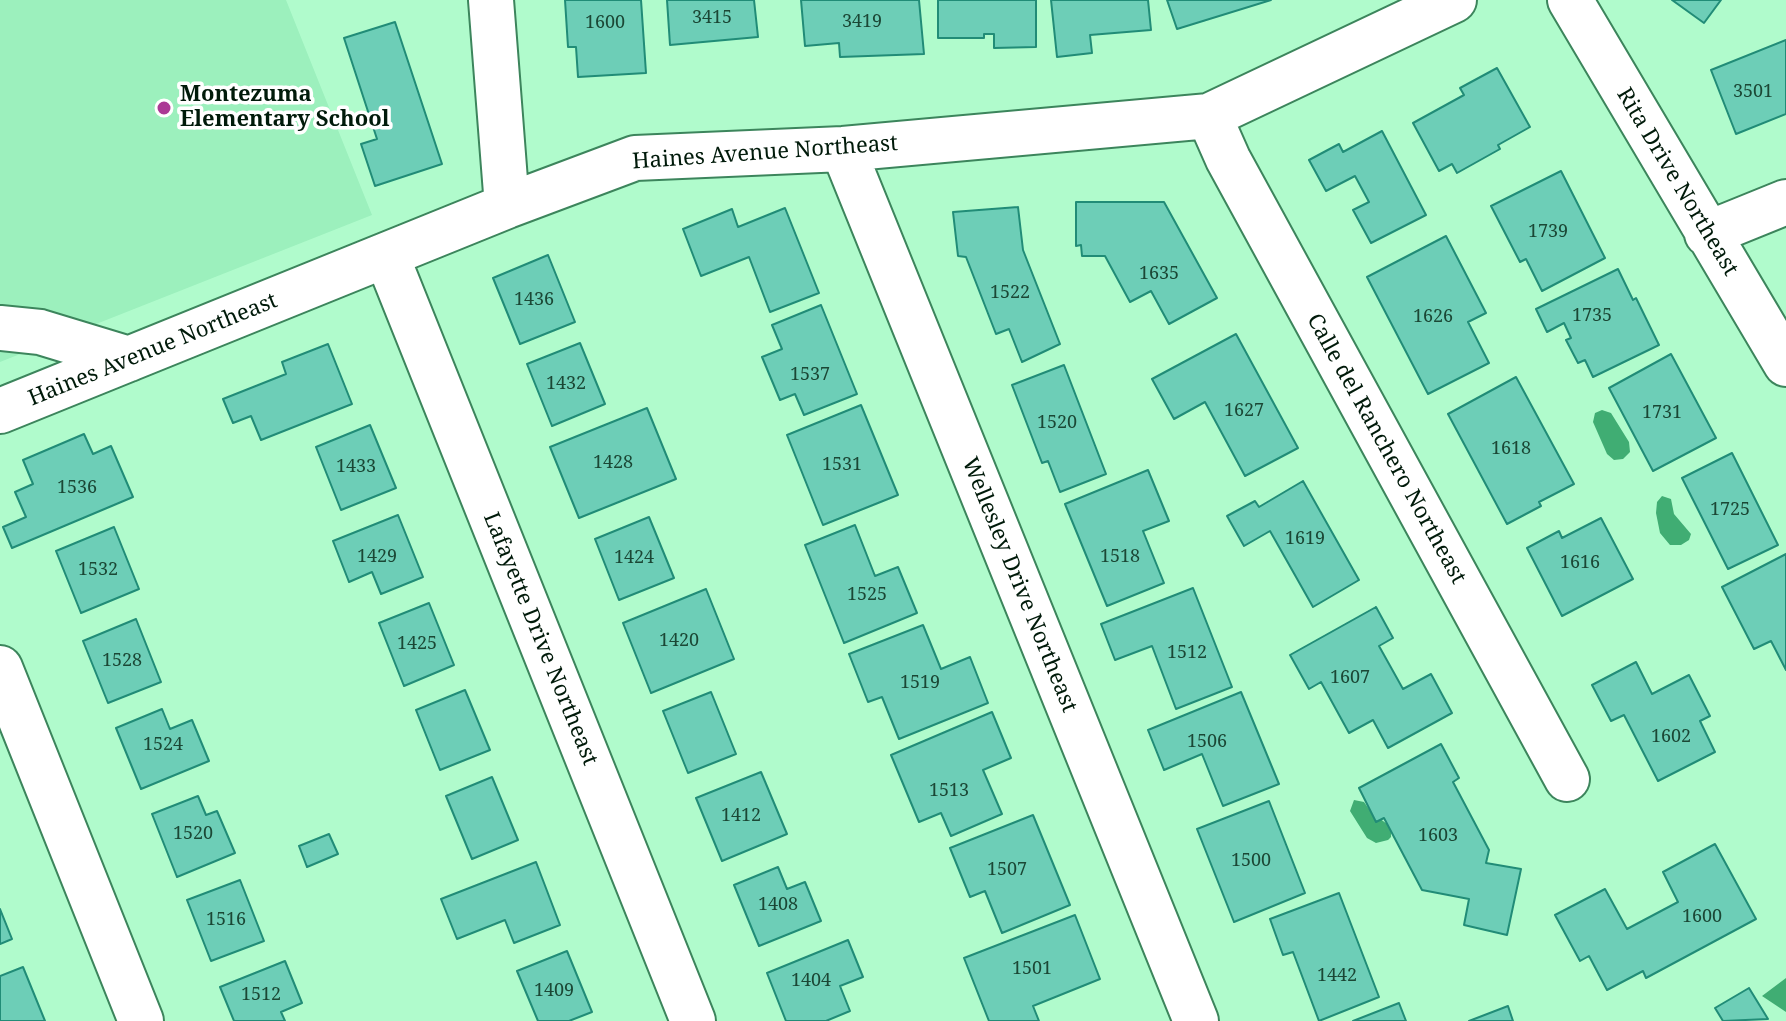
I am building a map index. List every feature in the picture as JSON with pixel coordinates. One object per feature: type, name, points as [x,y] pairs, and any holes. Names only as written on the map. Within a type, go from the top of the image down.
[{"type":"street","points":[[491,0],[507,206]]},
{"type":"street","name":"Haines Avenue Northeast","points":[[0,411],[507,206],[635,158],[843,149],[1209,116],[1454,0]]},
{"type":"street","name":"Rita Drive Northeast","points":[[1570,0],[1786,364]]},
{"type":"street","name":"Calle del Ranchero Northeast","points":[[1209,116],[1235,173],[1567,779]]},
{"type":"street","name":"Wellesley Drive Northeast","points":[[843,149],[1196,1021]]},
{"type":"street","points":[[1707,234],[1786,202]]},
{"type":"street","name":"Lafayette Drive Northeast","points":[[387,257],[693,1021]]},
{"type":"street","points":[[0,328],[45,333],[129,359]]},
{"type":"street","points":[[0,353],[45,333]]},
{"type":"street","points":[[0,668],[141,1021]]},
{"type":"shaded area","name":"Montezuma Elementary School","points":[[0,0],[286,0],[372,215],[0,362]]},
{"type":"shaded area","points":[[1602,410],[1611,413],[1629,442],[1630,452],[1623,459],[1614,460],[1607,454],[1593,422],[1595,413]]},
{"type":"shaded area","points":[[1662,496],[1671,499],[1674,514],[1691,534],[1689,540],[1681,545],[1670,545],[1660,533],[1656,513],[1657,502]]},
{"type":"shaded area","points":[[1354,800],[1364,802],[1371,812],[1391,827],[1388,840],[1376,843],[1367,838],[1350,811]]},
{"type":"shaded area","points":[[1786,978],[1786,1012],[1762,996]]},
{"type":"building","points":[[565,0],[641,0],[646,73],[578,77],[576,47],[568,47]]},
{"type":"building","points":[[667,0],[754,0],[758,37],[670,45]]},
{"type":"building","points":[[801,0],[919,0],[924,54],[840,57],[839,43],[805,46]]},
{"type":"building","points":[[938,0],[1036,0],[1036,47],[994,48],[994,34],[984,34],[984,38],[938,38]]},
{"type":"building","points":[[1051,0],[1148,0],[1151,30],[1090,35],[1092,53],[1057,57]]},
{"type":"building","points":[[1167,0],[1271,0],[1177,29]]},
{"type":"building","points":[[1672,0],[1721,0],[1704,23]]},
{"type":"building","points":[[395,22],[442,164],[375,186],[361,144],[377,139],[344,38]]},
{"type":"building","points":[[1786,40],[1786,114],[1736,134],[1711,70]]},
{"type":"building","points":[[1497,68],[1530,127],[1498,145],[1500,149],[1457,173],[1452,164],[1439,171],[1413,123],[1464,95],[1460,88]]},
{"type":"building","points":[[1382,131],[1426,215],[1371,243],[1353,210],[1369,202],[1355,176],[1326,191],[1309,160],[1339,144],[1343,152]]},
{"type":"building","points":[[1561,171],[1605,258],[1542,291],[1526,259],[1520,262],[1491,206]]},
{"type":"building","points":[[1076,202],[1164,202],[1217,298],[1169,324],[1151,291],[1130,302],[1105,256],[1082,256],[1081,245],[1076,246]]},
{"type":"building","points":[[1018,207],[1023,250],[1060,344],[1022,362],[1009,329],[996,334],[966,257],[958,256],[953,212]]},
{"type":"building","points":[[785,208],[819,293],[770,312],[749,257],[701,276],[683,229],[732,209],[738,227]]},
{"type":"building","points":[[1446,236],[1486,313],[1468,322],[1489,363],[1428,394],[1367,277]]},
{"type":"building","points":[[548,255],[575,322],[520,344],[493,278]]},
{"type":"building","points":[[1618,269],[1659,345],[1593,377],[1585,360],[1578,363],[1566,340],[1571,338],[1564,323],[1547,332],[1536,309]]},
{"type":"building","points":[[821,305],[857,394],[804,415],[795,394],[780,400],[762,357],[782,349],[772,325]]},
{"type":"building","points":[[1236,334],[1298,448],[1245,476],[1205,402],[1174,419],[1152,379]]},
{"type":"building","points":[[580,343],[605,404],[552,426],[527,364]]},
{"type":"building","points":[[328,344],[352,404],[261,440],[251,416],[233,423],[223,399],[286,374],[282,362]]},
{"type":"building","points":[[1671,354],[1716,438],[1653,471],[1609,388]]},
{"type":"building","points":[[1064,365],[1106,474],[1060,492],[1048,461],[1042,463],[1012,385]]},
{"type":"building","points":[[1516,377],[1574,484],[1539,502],[1541,506],[1507,524],[1448,414]]},
{"type":"building","points":[[861,405],[898,495],[823,525],[787,435]]},
{"type":"building","points":[[647,408],[676,479],[579,518],[550,447]]},
{"type":"building","points":[[370,425],[396,488],[341,510],[316,447]]},
{"type":"building","points":[[84,434],[93,454],[111,446],[133,497],[12,548],[3,527],[26,517],[15,492],[33,484],[23,460]]},
{"type":"building","points":[[1732,453],[1778,545],[1728,569],[1682,478]]},
{"type":"building","points":[[1148,470],[1169,521],[1143,531],[1164,583],[1107,606],[1065,504]]},
{"type":"building","points":[[1303,481],[1359,580],[1313,607],[1270,531],[1244,546],[1227,516],[1255,501],[1259,507]]},
{"type":"building","points":[[398,515],[423,577],[381,594],[372,572],[349,582],[333,541]]},
{"type":"building","points":[[649,517],[674,578],[619,600],[595,539]]},
{"type":"building","points":[[1601,518],[1633,579],[1562,616],[1527,548],[1559,531],[1562,538]]},
{"type":"building","points":[[855,525],[875,576],[898,567],[917,613],[844,643],[805,545]]},
{"type":"building","points":[[114,527],[139,589],[81,613],[56,551]]},
{"type":"building","points":[[1786,554],[1786,670],[1771,641],[1754,649],[1722,587]]},
{"type":"building","points":[[1193,588],[1232,687],[1176,709],[1152,646],[1115,660],[1101,624]]},
{"type":"building","points":[[706,589],[734,659],[651,693],[623,623]]},
{"type":"building","points":[[429,603],[454,665],[404,686],[379,623]]},
{"type":"building","points":[[1376,607],[1393,638],[1379,646],[1403,689],[1431,674],[1452,713],[1388,748],[1373,720],[1349,733],[1321,682],[1309,689],[1290,655]]},
{"type":"building","points":[[136,619],[161,682],[108,703],[83,641]]},
{"type":"building","points":[[923,625],[941,669],[970,657],[988,703],[899,739],[882,697],[868,702],[849,654]]},
{"type":"building","points":[[1636,662],[1652,694],[1689,675],[1710,716],[1700,721],[1715,752],[1658,781],[1624,715],[1611,721],[1592,685]]},
{"type":"building","points":[[465,690],[490,750],[440,770],[416,710]]},
{"type":"building","points":[[711,692],[736,754],[688,773],[663,711]]},
{"type":"building","points":[[1241,692],[1279,784],[1223,806],[1202,754],[1164,770],[1148,730]]},
{"type":"building","points":[[162,709],[170,729],[192,720],[209,761],[141,789],[116,728]]},
{"type":"building","points":[[992,712],[1011,758],[983,770],[1002,814],[951,836],[941,813],[919,822],[891,755]]},
{"type":"building","points":[[1441,744],[1459,778],[1453,782],[1489,850],[1486,863],[1521,869],[1507,935],[1464,925],[1469,899],[1422,890],[1384,818],[1376,822],[1359,788]]},
{"type":"building","points":[[761,772],[787,834],[722,861],[696,798]]},
{"type":"building","points":[[492,777],[518,840],[472,859],[446,796]]},
{"type":"building","points":[[198,796],[206,815],[217,811],[235,853],[177,877],[152,814]]},
{"type":"building","points":[[1269,801],[1305,893],[1234,922],[1197,829]]},
{"type":"building","points":[[1033,815],[1070,905],[1002,933],[985,891],[970,897],[950,848]]},
{"type":"building","points":[[329,834],[338,854],[307,867],[299,846]]},
{"type":"building","points":[[1715,844],[1756,919],[1646,978],[1643,971],[1607,990],[1589,956],[1580,961],[1555,915],[1605,889],[1627,929],[1678,902],[1663,872]]},
{"type":"building","points":[[536,862],[560,925],[514,943],[505,920],[457,939],[441,899]]},
{"type":"building","points":[[778,867],[787,889],[805,882],[821,921],[759,946],[734,885]]},
{"type":"building","points":[[240,880],[264,941],[211,961],[187,900]]},
{"type":"building","points":[[1339,893],[1379,997],[1319,1021],[1293,952],[1283,955],[1270,919]]},
{"type":"building","points":[[0,909],[12,939],[0,944]]},
{"type":"building","points":[[1075,915],[1100,979],[1033,1006],[1039,1021],[989,1021],[964,958]]},
{"type":"building","points":[[848,940],[863,977],[840,986],[850,1011],[826,1021],[786,1021],[767,973]]},
{"type":"building","points":[[567,951],[592,1012],[569,1021],[538,1021],[517,971]]},
{"type":"building","points":[[285,961],[302,1003],[281,1012],[285,1021],[234,1021],[220,987]]},
{"type":"building","points":[[23,967],[45,1021],[0,1021],[0,976]]},
{"type":"building","points":[[1749,988],[1768,1019],[1723,1021],[1715,1008]]},
{"type":"building","points":[[1399,1003],[1406,1021],[1353,1021]]},
{"type":"building","points":[[1508,1006],[1513,1021],[1469,1021]]},
{"type":"place","name":"Montezuma Elementary School","points":[[164,108]]}]
